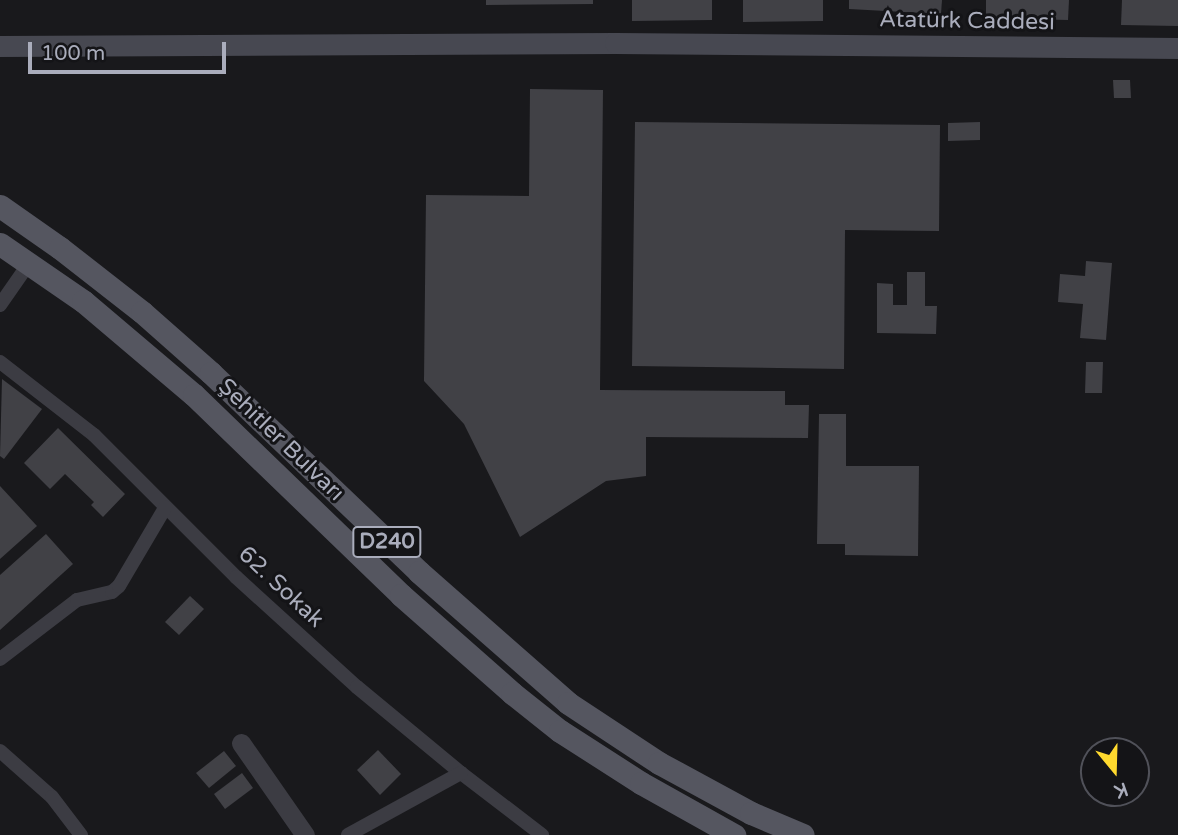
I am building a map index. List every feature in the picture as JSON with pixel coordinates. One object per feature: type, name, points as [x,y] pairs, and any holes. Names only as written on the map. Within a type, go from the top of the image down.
[{"type":"main road","name":"Atatürk Caddesi","points":[[0,46],[601,43],[1178,48]]},
{"type":"main road","name":"Şehitler Bulvarı","points":[[0,206],[60,248],[142,313],[211,373],[419,572],[568,703],[659,763],[751,813],[803,835]]},
{"type":"main road","name":"Şehitler Bulvarı","points":[[0,244],[30,262],[83,301],[194,395],[401,595],[559,731],[641,783],[734,835]]},
{"type":"street","points":[[2,298],[30,262]]},
{"type":"street","name":"62. Sokak","points":[[0,362],[94,435],[165,508],[289,627],[461,773],[542,835]]},
{"type":"street","points":[[0,659],[77,600],[112,592],[125,577],[165,508]]},
{"type":"street","points":[[241,743],[305,835]]},
{"type":"street","points":[[0,751],[52,797],[81,835]]},
{"type":"street","points":[[348,835],[461,773]]},
{"type":"building","points":[[486,0],[593,0],[593,4],[486,5]]},
{"type":"building","points":[[632,0],[712,0],[712,20],[632,21]]},
{"type":"building","points":[[743,0],[823,0],[823,21],[743,22]]},
{"type":"building","points":[[849,0],[942,0],[941,14],[849,9]]},
{"type":"building","points":[[986,0],[1069,0],[1068,20],[986,18]]},
{"type":"building","points":[[1122,0],[1178,0],[1178,26],[1121,25]]},
{"type":"building","points":[[1113,80],[1130,80],[1131,98],[1114,98]]},
{"type":"building","points":[[530,89],[603,90],[600,390],[785,391],[785,405],[809,405],[808,438],[646,437],[646,476],[606,481],[520,537],[464,424],[424,381],[426,195],[529,196]]},
{"type":"building","points":[[635,122],[940,125],[939,231],[845,230],[844,369],[632,366]]},
{"type":"building","points":[[980,122],[980,140],[948,141],[948,123]]},
{"type":"building","points":[[1086,261],[1112,263],[1106,340],[1080,338],[1083,304],[1058,302],[1060,274],[1085,276]]},
{"type":"building","points":[[907,272],[925,272],[925,306],[937,306],[936,334],[877,333],[877,283],[893,284],[893,305],[907,305]]},
{"type":"building","points":[[1086,362],[1103,362],[1102,393],[1085,393]]},
{"type":"building","points":[[2,379],[42,409],[4,459],[0,456]]},
{"type":"building","points":[[819,414],[846,414],[846,466],[919,466],[918,556],[845,555],[845,544],[817,544]]},
{"type":"building","points":[[58,428],[125,494],[103,517],[91,505],[94,502],[65,474],[50,489],[24,463]]},
{"type":"building","points":[[0,486],[37,526],[0,559]]},
{"type":"building","points":[[46,534],[73,564],[0,630],[0,575]]},
{"type":"building","points":[[190,596],[204,609],[179,635],[165,622]]},
{"type":"building","points":[[378,750],[401,774],[380,795],[357,770]]},
{"type":"building","points":[[224,751],[236,766],[209,788],[196,773]]},
{"type":"building","points":[[242,773],[253,788],[225,809],[214,794]]}]
